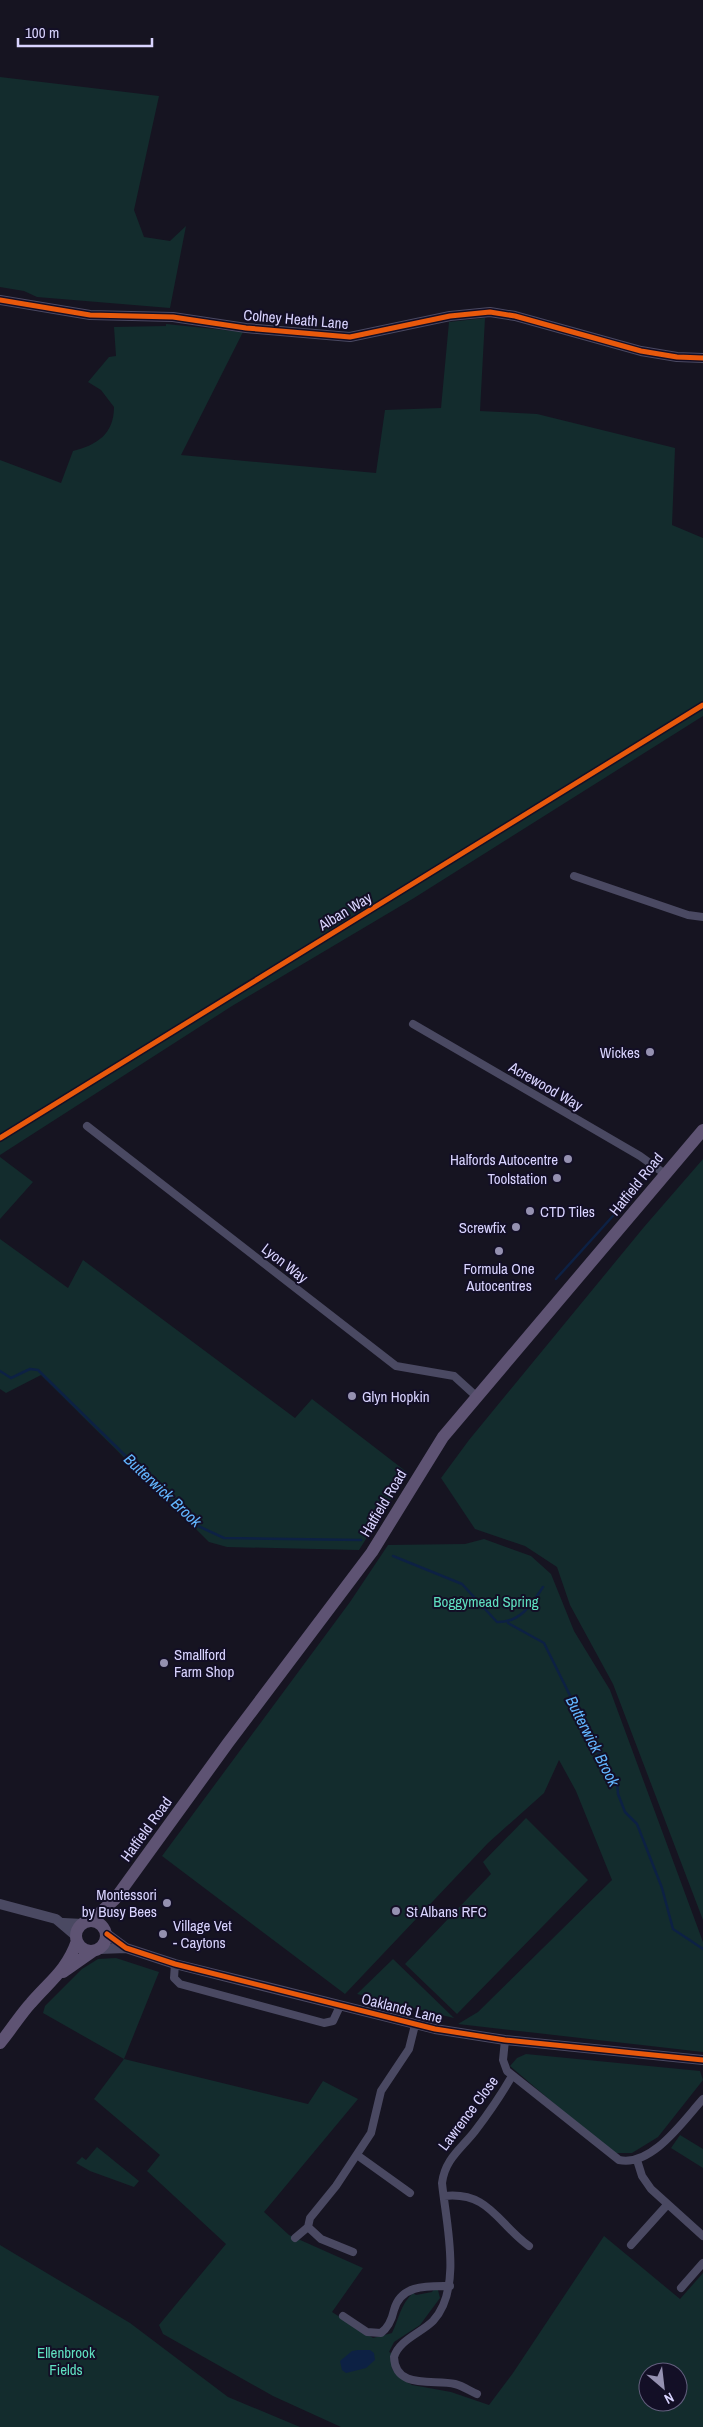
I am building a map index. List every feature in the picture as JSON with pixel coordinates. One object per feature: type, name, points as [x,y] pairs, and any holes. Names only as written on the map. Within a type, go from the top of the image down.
[{"type":"main road","name":"Hatfield Road","points":[[87,1922],[109,1907],[228,1743],[372,1552],[430,1455],[476,1396],[703,1130]]},
{"type":"main road","name":"Hatfield Road","points":[[106,1933],[109,1907]]},
{"type":"main road","points":[[0,2043],[31,2003],[59,1975],[70,1959],[77,1938],[87,1922],[100,1924],[106,1933],[105,1943],[59,1975]]},
{"type":"main road","points":[[77,1938],[83,1949],[96,1950]]},
{"type":"street","name":"Colney Heath Lane","points":[[0,300],[90,314],[173,317],[246,328],[350,338],[450,316],[475,312],[497,313],[641,351],[677,357],[703,358]]},
{"type":"street","points":[[574,876],[688,915],[703,917]]},
{"type":"street","name":"Acrewood Way","points":[[413,1024],[640,1156],[665,1174]]},
{"type":"street","name":"Lyon Way","points":[[87,1126],[396,1366],[454,1376],[476,1396]]},
{"type":"street","points":[[0,1904],[63,1923],[87,1922]]},
{"type":"street","points":[[63,1923],[77,1938]]},
{"type":"street","name":"Oaklands Lane","points":[[106,1933],[126,1948],[175,1964],[415,2025],[505,2040],[703,2060]]},
{"type":"street","name":"Oaklands Lane","points":[[96,1950],[126,1948]]},
{"type":"street","name":"Oaklands Lane","points":[[175,1964],[174,1978],[180,1984],[324,2023],[333,2021],[340,2006]]},
{"type":"street","points":[[295,2238],[308,2227],[310,2218],[336,2186],[373,2128],[380,2091],[408,2050],[415,2025]]},
{"type":"street","points":[[505,2040],[503,2063],[507,2071],[613,2156],[624,2161],[638,2160],[663,2143],[703,2099]]},
{"type":"street","name":"Lawrence Close","points":[[477,2394],[456,2384],[410,2380],[398,2372],[394,2365],[394,2357],[399,2346],[425,2329],[445,2304],[450,2286],[444,2173],[448,2162],[476,2130],[512,2076]]},
{"type":"street","points":[[357,2155],[410,2193]]},
{"type":"street","points":[[638,2160],[646,2184],[703,2236]]},
{"type":"street","points":[[444,2196],[460,2195],[485,2206],[504,2221],[516,2237],[529,2246]]},
{"type":"street","points":[[631,2245],[667,2205]]},
{"type":"street","points":[[308,2227],[320,2239],[353,2252]]},
{"type":"street","points":[[682,2288],[703,2264]]},
{"type":"street","points":[[343,2316],[367,2332],[377,2334],[389,2325],[397,2301],[404,2293],[422,2286],[450,2286]]},
{"type":"green space","points":[[0,77],[159,96],[134,210],[144,237],[170,241],[186,226],[170,308],[37,297],[24,291],[0,287]]},
{"type":"green space","points":[[485,318],[480,411],[537,414],[675,448],[672,525],[703,538],[703,716],[414,898],[232,1006],[0,1155],[0,460],[61,483],[73,451],[97,442],[111,424],[114,407],[101,390],[88,382],[109,357],[116,356],[114,327],[166,326],[166,324],[243,332],[181,455],[376,473],[385,410],[441,408],[449,322]]},
{"type":"green space","points":[[0,1157],[33,1182],[0,1219]]},
{"type":"green space","points":[[703,1159],[703,1920],[613,1684],[570,1605],[557,1567],[525,1546],[475,1529],[441,1478],[469,1440],[644,1227]]},
{"type":"green space","points":[[0,1239],[68,1288],[83,1260],[295,1418],[312,1399],[408,1473],[359,1550],[227,1547],[209,1542],[41,1375],[6,1393],[0,1389]]},
{"type":"green space","name":"Boggymead Spring","points":[[484,1539],[531,1556],[551,1574],[574,1631],[610,1690],[703,1942],[703,2052],[458,2024],[478,2012],[612,1880],[576,1791],[559,1760],[544,1793],[488,1843],[345,1994],[162,1856],[350,1602],[388,1545],[465,1544]]},
{"type":"green space","points":[[526,1818],[588,1880],[457,2014],[405,1964],[491,1874],[483,1862]]},
{"type":"green space","points":[[116,1958],[159,1972],[124,2059],[43,2013],[45,2006],[82,1969],[98,1959]]},
{"type":"green space","points":[[393,1959],[454,2018],[357,1994]]},
{"type":"green space","points":[[526,2054],[700,2071],[703,2080],[658,2137],[632,2153],[615,2153],[592,2136],[510,2066],[517,2058]]},
{"type":"green space","points":[[124,2059],[308,2104],[323,2081],[358,2099],[264,2212],[289,2235],[363,2268],[332,2312],[373,2338],[392,2333],[402,2307],[413,2293],[416,2295],[432,2292],[434,2289],[438,2290],[440,2298],[420,2325],[394,2342],[389,2352],[391,2353],[392,2369],[400,2378],[412,2385],[451,2392],[489,2405],[513,2373],[604,2236],[680,2299],[703,2273],[703,2427],[341,2427],[273,2396],[163,2334],[159,2325],[226,2244],[147,2171],[160,2155],[94,2099]]},
{"type":"green space","points":[[680,2135],[703,2149],[703,2168],[671,2148]]},
{"type":"green space","points":[[97,2147],[139,2181],[134,2187],[90,2171],[76,2163],[82,2157],[86,2160]]},
{"type":"green space","name":"Ellenbrook Fields","points":[[0,2245],[130,2323],[228,2397],[300,2427],[0,2427]]},
{"type":"water","points":[[370,2350],[374,2353],[375,2360],[366,2368],[346,2373],[342,2370],[340,2361],[352,2351]]},
{"type":"waterway","points":[[556,1279],[640,1186]]},
{"type":"waterway","name":"Butterwick Brook","points":[[0,1371],[11,1378],[30,1369],[38,1370],[196,1525],[224,1538],[361,1540]]},
{"type":"waterway","name":"Butterwick Brook","points":[[393,1556],[462,1584],[497,1622],[519,1616],[530,1606],[543,1587]]},
{"type":"waterway","name":"Butterwick Brook","points":[[508,1623],[544,1643],[605,1770],[617,1782],[618,1794],[625,1812],[637,1824],[662,1888],[673,1929],[703,1949]]},
{"type":"cycle path","points":[[0,300],[90,315],[173,317],[246,328],[350,337],[450,316],[490,312],[515,316],[641,351],[677,357],[703,358]]},
{"type":"cycle path","name":"Alban Way","points":[[0,1138],[703,705]]},
{"type":"cycle path","points":[[107,1934],[126,1948],[175,1964],[435,2029],[505,2040],[703,2060]]},
{"type":"place","name":"Wickes","points":[[650,1052]]},
{"type":"place","name":"Halfords Autocentre","points":[[568,1159]]},
{"type":"place","name":"Toolstation","points":[[557,1178]]},
{"type":"place","name":"CTD Tiles","points":[[530,1211]]},
{"type":"place","name":"Screwfix","points":[[516,1227]]},
{"type":"place","name":"Formula One Autocentres","points":[[499,1251]]},
{"type":"place","name":"Glyn Hopkin","points":[[352,1396]]},
{"type":"place","name":"Smallford Farm Shop","points":[[164,1663]]},
{"type":"place","name":"Montessori by Busy Bees","points":[[167,1903]]},
{"type":"place","name":"St Albans RFC","points":[[396,1911]]},
{"type":"place","name":"Village Vet - Caytons","points":[[163,1934]]}]
